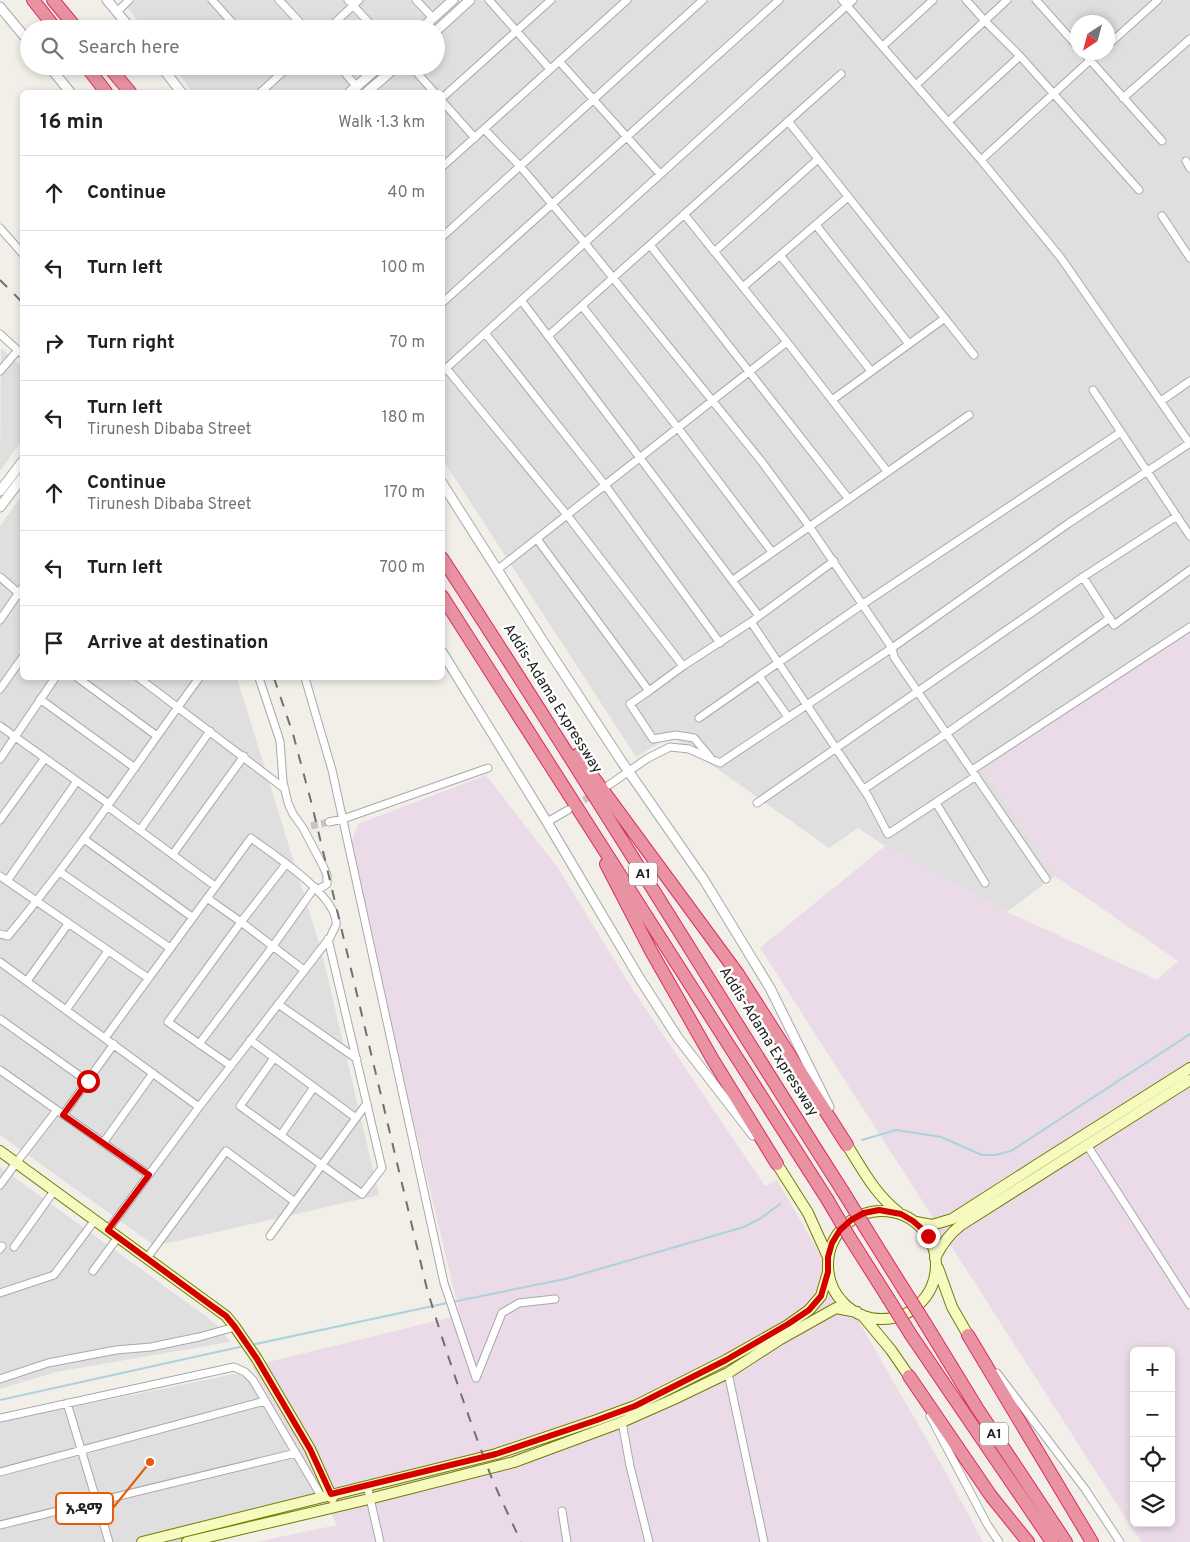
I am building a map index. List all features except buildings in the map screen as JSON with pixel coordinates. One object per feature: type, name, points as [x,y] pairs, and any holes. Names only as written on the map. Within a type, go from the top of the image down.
[{"type":"highway","points":[[33,0],[49,20]]},
{"type":"highway","points":[[53,0],[70,20]]},
{"type":"highway","points":[[93,75],[104,90]]},
{"type":"highway","points":[[116,75],[128,90]]},
{"type":"highway","name":"Addis-Adama Expressway","points":[[445,563],[528,690],[978,1408],[1066,1542]]},
{"type":"highway","name":"A1","points":[[445,601],[827,1199],[911,1335],[1052,1542]]},
{"type":"highway","points":[[528,690],[610,798],[738,974],[847,1145]]},
{"type":"highway","points":[[568,791],[651,951],[713,1060],[777,1164]]},
{"type":"highway","points":[[968,1335],[1092,1542]]},
{"type":"highway","points":[[909,1376],[991,1496],[1028,1542]]},
{"type":"main road","points":[[913,1221],[932,1225],[952,1219],[1190,1068]]},
{"type":"main road","points":[[142,1542],[162,1540],[326,1495],[496,1454],[597,1420],[635,1406],[836,1308],[877,1318],[893,1318],[907,1312],[920,1303],[929,1291],[935,1276],[936,1259],[940,1248],[951,1233],[1190,1080]]},
{"type":"main road","points":[[847,1145],[877,1193],[888,1204],[913,1221],[928,1236],[952,1307],[968,1335]]},
{"type":"main road","points":[[0,1151],[226,1316],[257,1359],[310,1449],[326,1495],[336,1507]]},
{"type":"main road","points":[[777,1164],[808,1213],[828,1257]]},
{"type":"main road","points":[[901,1214],[879,1210],[864,1213],[851,1220],[840,1230],[832,1243],[828,1257],[828,1272],[831,1283],[843,1302],[859,1313],[891,1350],[909,1376]]},
{"type":"main road","points":[[187,1542],[370,1499],[514,1462],[622,1422],[728,1373],[809,1310],[821,1296],[828,1272]]},
{"type":"main road","points":[[688,1379],[692,1390]]},
{"type":"street","points":[[108,0],[124,20]]},
{"type":"street","points":[[117,12],[129,0]]},
{"type":"street","points":[[212,0],[230,20]]},
{"type":"street","points":[[280,0],[298,20]]},
{"type":"street","points":[[416,0],[433,18],[453,0]]},
{"type":"street","points":[[445,22],[470,0]]},
{"type":"street","points":[[489,0],[550,70]]},
{"type":"street","points":[[445,97],[551,0]]},
{"type":"street","points":[[445,164],[627,0]]},
{"type":"street","points":[[445,234],[703,0]]},
{"type":"street","points":[[445,300],[779,0]]},
{"type":"street","points":[[882,46],[933,0]]},
{"type":"street","points":[[966,0],[984,21],[1020,56],[1140,190]]},
{"type":"street","points":[[916,85],[1007,0]]},
{"type":"street","points":[[1036,0],[1070,38]]},
{"type":"street","points":[[1115,39],[1158,0]]},
{"type":"street","points":[[336,20],[353,2],[368,20]]},
{"type":"street","points":[[445,369],[847,2],[1060,258],[1190,443],[1069,524],[892,648],[720,763],[689,749],[670,747],[648,758],[608,785]]},
{"type":"street","points":[[0,7],[20,31]]},
{"type":"street","points":[[1123,98],[1190,39]]},
{"type":"street","points":[[948,122],[1020,56]]},
{"type":"street","points":[[559,61],[660,174]]},
{"type":"street","points":[[980,160],[1090,61],[1162,141]]},
{"type":"street","points":[[548,336],[841,74]]},
{"type":"street","points":[[56,75],[68,90]]},
{"type":"street","points":[[168,75],[179,90]]},
{"type":"street","points":[[263,90],[279,75]]},
{"type":"street","points":[[345,75],[354,90],[370,75]]},
{"type":"street","points":[[370,90],[386,75]]},
{"type":"street","points":[[419,75],[432,90]]},
{"type":"street","points":[[445,103],[475,138]]},
{"type":"street","points":[[788,121],[974,355]]},
{"type":"street","points":[[484,129],[520,166],[584,242],[762,462],[834,561],[892,648],[894,656],[1046,879]]},
{"type":"street","points":[[714,252],[818,159]]},
{"type":"street","points":[[743,287],[848,198]]},
{"type":"street","points":[[684,214],[787,342],[887,472]]},
{"type":"street","points":[[1162,216],[1190,258]]},
{"type":"street","points":[[816,225],[909,344]]},
{"type":"street","points":[[0,228],[20,251]]},
{"type":"street","points":[[650,245],[848,498]]},
{"type":"street","points":[[780,255],[872,371]]},
{"type":"street","points":[[521,300],[759,616]]},
{"type":"street","points":[[582,306],[772,552]]},
{"type":"street","points":[[832,400],[945,318]]},
{"type":"street","points":[[485,333],[605,486],[720,643]]},
{"type":"street","points":[[0,334],[20,352],[0,371]]},
{"type":"street","points":[[498,570],[787,342]]},
{"type":"street","points":[[445,371],[567,515],[683,666]]},
{"type":"street","points":[[1161,401],[1190,381]]},
{"type":"street","points":[[1092,390],[1190,536]]},
{"type":"street","points":[[733,580],[969,414]]},
{"type":"street","points":[[700,718],[863,604],[1121,432]]},
{"type":"street","points":[[0,491],[20,465]]},
{"type":"street","points":[[0,507],[20,481]]},
{"type":"street","points":[[445,487],[544,643],[629,772],[704,880],[770,988],[847,1145]]},
{"type":"street","points":[[757,803],[1083,577],[1177,516]]},
{"type":"street","points":[[537,539],[649,691]]},
{"type":"street","points":[[712,759],[694,738],[676,735],[653,739],[630,704],[683,666],[751,622],[834,561]]},
{"type":"street","points":[[1083,577],[1114,625],[1190,570]]},
{"type":"street","points":[[0,577],[20,591]]},
{"type":"street","points":[[0,620],[20,593]]},
{"type":"street","points":[[864,789],[1110,618]]},
{"type":"street","points":[[751,622],[864,789],[888,834],[936,803],[974,773],[1190,627]]},
{"type":"street","points":[[445,657],[548,822],[640,979],[678,1038],[713,1085],[777,1164]]},
{"type":"street","points":[[0,689],[20,661]]},
{"type":"street","points":[[760,676],[788,717]]},
{"type":"street","points":[[0,759],[54,680]]},
{"type":"street","points":[[81,680],[157,736]]},
{"type":"street","points":[[142,680],[285,789]]},
{"type":"street","points":[[0,934],[8,936],[37,902],[198,680]]},
{"type":"street","points":[[199,1044],[317,888],[327,884],[327,874],[288,802],[283,782],[280,741],[259,680]]},
{"type":"street","points":[[306,680],[332,770],[444,1283],[476,1378],[502,1313],[519,1303],[554,1299]]},
{"type":"street","points":[[40,699],[135,768]]},
{"type":"street","points":[[0,726],[77,781],[215,886]]},
{"type":"street","points":[[140,830],[210,731]]},
{"type":"street","points":[[173,854],[244,756]]},
{"type":"street","points":[[0,820],[45,758]]},
{"type":"street","points":[[329,822],[343,819],[488,768]]},
{"type":"street","points":[[77,781],[3,878],[148,978]]},
{"type":"street","points":[[936,803],[985,883]]},
{"type":"street","points":[[548,822],[568,810]]},
{"type":"street","points":[[303,828],[311,826]]},
{"type":"street","points":[[105,1038],[251,838],[317,888],[330,907],[336,924],[328,940],[230,1066],[108,1230]]},
{"type":"street","points":[[84,839],[192,917]]},
{"type":"street","points":[[230,1066],[168,1022],[286,864]]},
{"type":"street","points":[[60,872],[170,948]]},
{"type":"street","points":[[207,898],[304,970]]},
{"type":"street","points":[[27,981],[68,924]]},
{"type":"street","points":[[274,1058],[240,1106],[362,1194],[382,1168],[328,940]]},
{"type":"street","points":[[66,1010],[108,951]]},
{"type":"street","points":[[0,962],[199,1108]]},
{"type":"street","points":[[278,1004],[357,1059]]},
{"type":"street","points":[[0,1019],[88,1081]]},
{"type":"street","points":[[250,1040],[356,1118]]},
{"type":"street","points":[[63,1115],[114,1044]]},
{"type":"street","points":[[0,1070],[149,1175]]},
{"type":"street","points":[[103,1142],[153,1073]]},
{"type":"street","points":[[281,1134],[314,1087]]},
{"type":"street","points":[[270,1236],[367,1103]]},
{"type":"street","points":[[0,1185],[56,1110]]},
{"type":"street","points":[[1087,1145],[1190,1305]]},
{"type":"street","points":[[147,1258],[226,1151],[295,1202]]},
{"type":"street","points":[[14,1247],[54,1191]]},
{"type":"street","points":[[0,1293],[54,1275],[95,1220]]},
{"type":"street","points":[[93,1271],[118,1237]]},
{"type":"street","points":[[0,1379],[48,1364],[116,1350],[151,1347],[200,1337],[235,1327]]},
{"type":"street","points":[[968,1335],[1085,1489],[1120,1542]]},
{"type":"street","points":[[0,1418],[234,1367],[245,1372],[253,1380],[296,1453],[326,1495]]},
{"type":"street","points":[[728,1373],[764,1542]]},
{"type":"street","points":[[909,1376],[987,1524],[999,1542]]},
{"type":"street","points":[[0,1472],[265,1401]]},
{"type":"street","points":[[67,1403],[109,1542]]},
{"type":"street","points":[[622,1422],[630,1466],[649,1542]]},
{"type":"street","points":[[0,1525],[296,1453]]},
{"type":"street","points":[[367,1485],[380,1542]]},
{"type":"street","points":[[562,1511],[567,1542]]},
{"type":"shaded area","points":[[121,0],[1190,0],[1190,632],[982,767],[1055,876],[1007,912],[885,846],[858,828],[829,848],[671,736],[636,757],[445,463],[445,90],[191,90],[180,75],[445,75],[445,20],[138,20]]},
{"type":"shaded area","points":[[1,348],[20,365],[20,443],[0,471]]},
{"type":"shaded area","points":[[20,498],[20,680],[238,680],[322,953],[379,1195],[155,1246],[0,1135],[0,526]]},
{"type":"shaded area","points":[[1190,632],[1190,1542],[1141,1542],[1131,1527],[1175,1527],[1175,1347],[1130,1347],[1130,1525],[760,948],[885,846],[1007,912],[1157,980],[1178,961],[1055,876],[982,767]]},
{"type":"shaded area","points":[[486,775],[558,868],[631,987],[765,1186],[777,1180],[945,1471],[983,1542],[256,1542],[337,1525],[252,1366],[460,1315],[353,868],[352,841],[358,824]]},
{"type":"shaded area","points":[[0,1167],[207,1317],[218,1326],[230,1342],[56,1372],[0,1389]]},
{"type":"shaded area","points":[[249,1371],[323,1503],[184,1542],[0,1542],[0,1422]]},
{"type":"waterway","points":[[862,1140],[896,1130],[941,1137],[982,1155],[995,1155],[1011,1151],[1190,1034]]},
{"type":"waterway","points":[[452,1302],[565,1279],[744,1227],[761,1218],[780,1204]]},
{"type":"waterway","points":[[251,1345],[447,1303]]},
{"type":"waterway","points":[[0,1400],[244,1346]]},
{"type":"tunnel","points":[[575,806],[595,793]]},
{"type":"tunnel","points":[[311,826],[329,822]]},
{"type":"railway","points":[[0,280],[20,300]]},
{"type":"railway","points":[[275,680],[293,734],[312,805],[427,1289],[482,1453],[521,1542]]},
{"type":"place","name":"አዳማ","points":[[150,1462]]},
{"type":"route","points":[[88,1081],[63,1115],[149,1175],[108,1230],[226,1316],[257,1359],[310,1449],[331,1494],[496,1454],[597,1420],[635,1406],[726,1360],[809,1310],[821,1296],[828,1272],[828,1257],[832,1243],[840,1230],[851,1220],[864,1213],[879,1210],[901,1214],[913,1221],[928,1236]]}]
